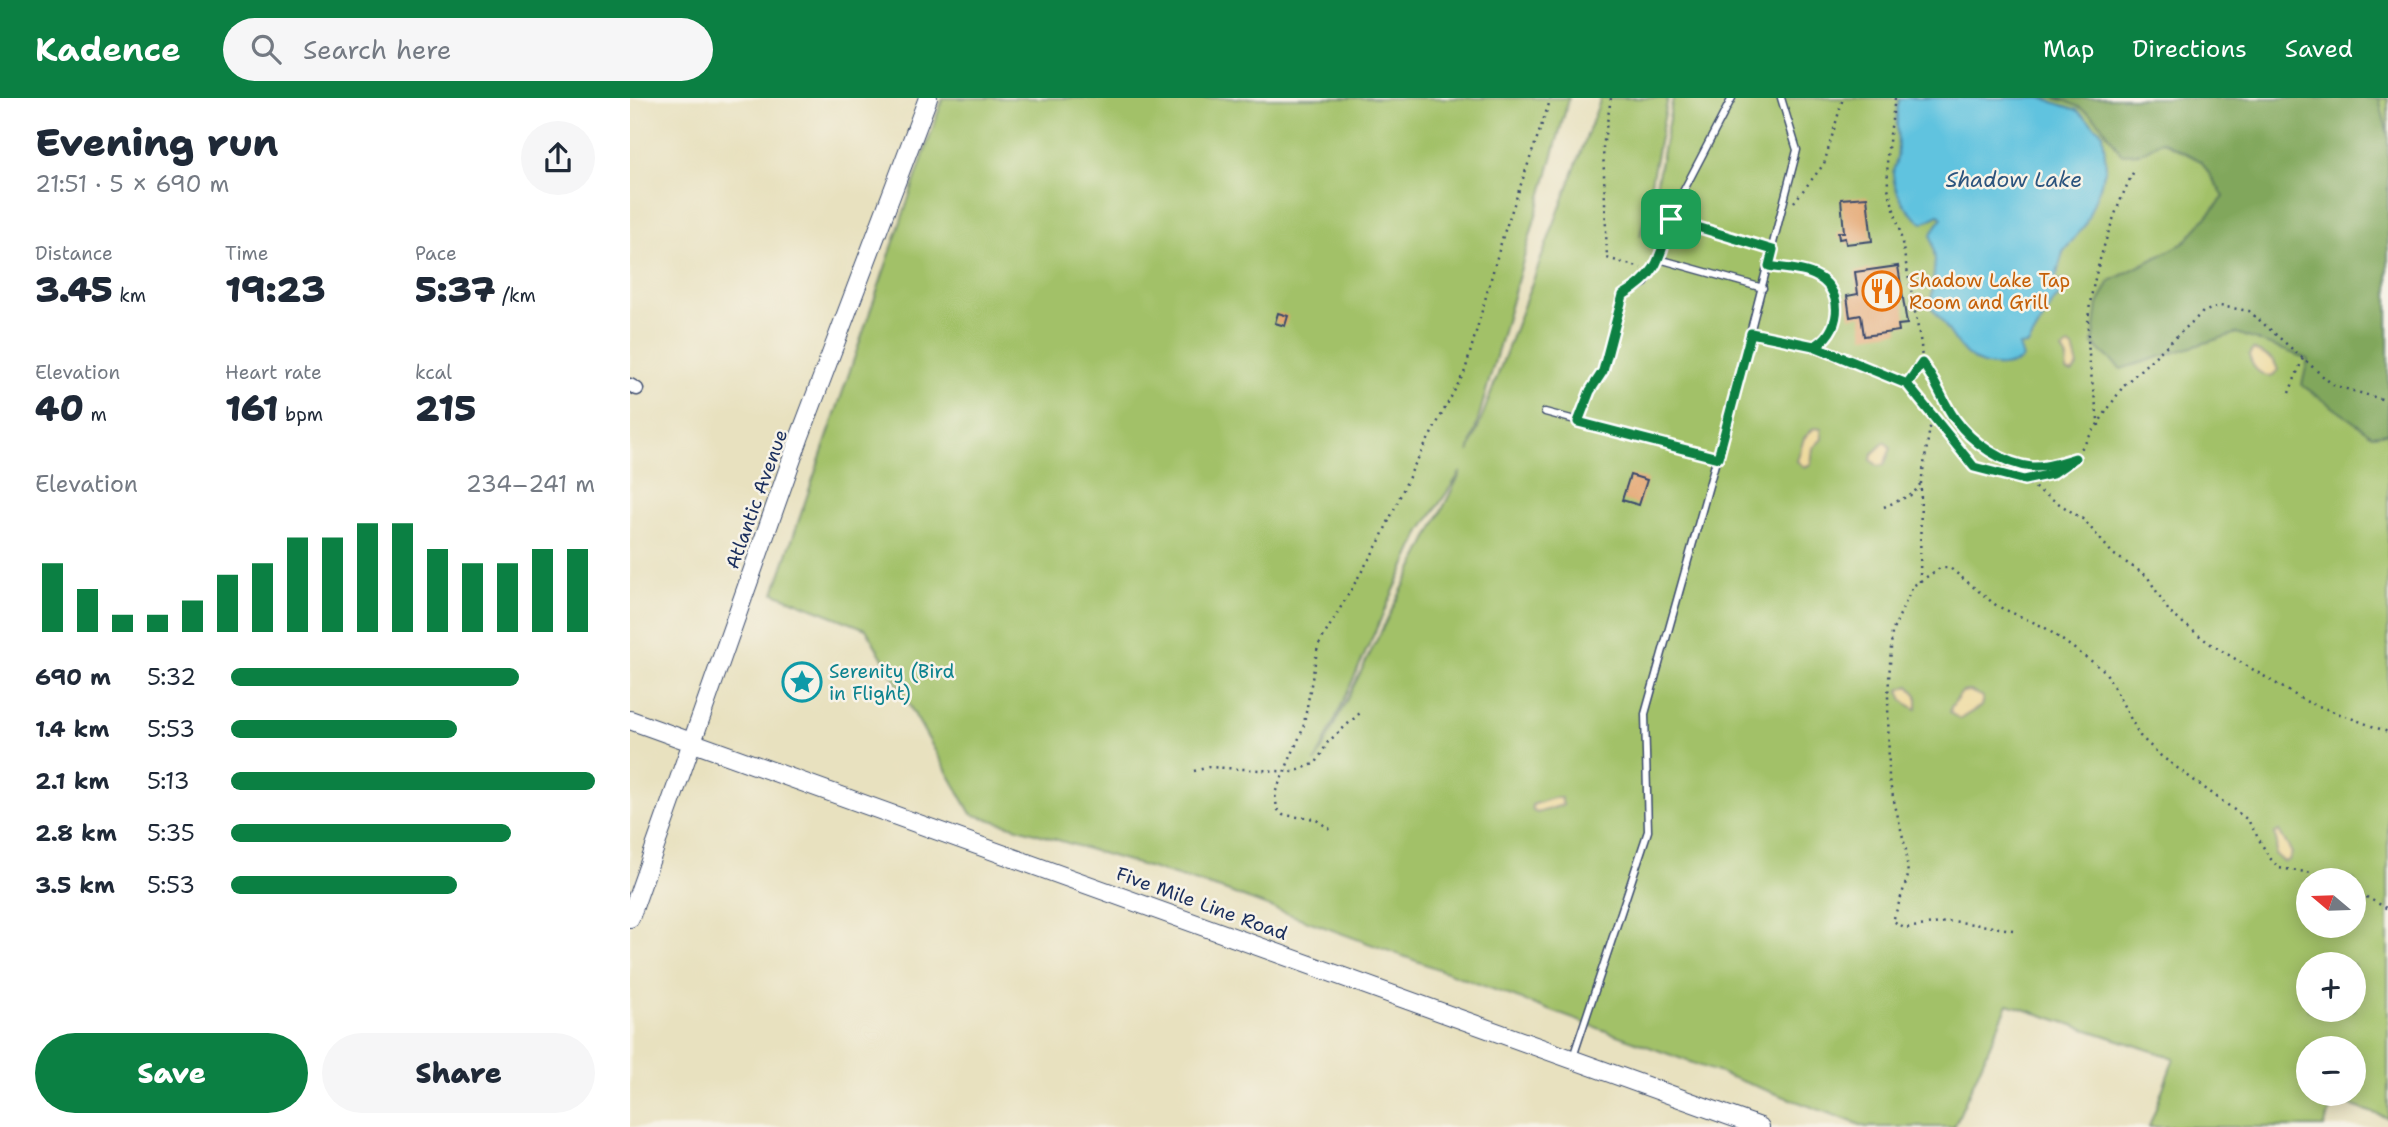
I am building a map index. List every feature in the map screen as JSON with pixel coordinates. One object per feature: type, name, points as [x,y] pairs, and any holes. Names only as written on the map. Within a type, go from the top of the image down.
[{"type":"main road","name":"Atlantic Avenue","points":[[630,918],[800,436],[928,98]]},
{"type":"main road","name":"Five Mile Line Road","points":[[630,720],[1760,1127]]},
{"type":"lane","points":[[1578,422],[1590,391],[1603,371],[1623,295],[1646,283],[1659,259],[1671,219],[1732,98]]},
{"type":"lane","points":[[1573,1058],[1648,831],[1646,714],[1718,458],[1797,150],[1781,98]]},
{"type":"lane","points":[[1671,219],[1773,250]]},
{"type":"lane","points":[[1659,259],[1763,288]]},
{"type":"lane","points":[[1751,333],[1814,346],[1834,330],[1837,313],[1833,293],[1821,279],[1811,274],[1769,266]]},
{"type":"lane","points":[[1545,412],[1718,458]]},
{"type":"path","points":[[1330,829],[1315,819],[1283,815],[1276,809],[1275,793],[1303,729],[1318,646],[1378,542],[1414,466],[1465,370],[1503,236],[1551,98]]},
{"type":"path","points":[[1611,98],[1603,146],[1607,258],[1652,271]]},
{"type":"path","points":[[1782,215],[1804,193],[1824,164],[1843,98]]},
{"type":"path","points":[[1895,98],[1887,156],[1888,188],[1900,232],[1922,363],[1956,420],[1972,439],[1994,454],[2033,467],[2075,458]]},
{"type":"path","points":[[2099,426],[2089,358],[2088,320],[2117,204],[2135,169]]},
{"type":"path","points":[[2024,480],[2052,474],[2075,458],[2124,385],[2203,312],[2220,306],[2249,310],[2333,384],[2388,401]]},
{"type":"path","points":[[1814,346],[1907,384],[1974,467],[2024,480],[2084,520],[2113,554],[2147,576],[2170,613],[2209,643],[2305,701],[2388,732]]},
{"type":"path","points":[[2290,393],[2303,358]]},
{"type":"path","points":[[1907,384],[1922,363]]},
{"type":"path","points":[[1920,582],[1921,483],[1933,415]]},
{"type":"path","points":[[1884,507],[1913,494],[1921,483]]},
{"type":"path","points":[[2012,930],[1953,921],[1906,928],[1893,921],[1908,876],[1904,840],[1889,780],[1888,695],[1892,632],[1907,594],[1940,568],[1950,568],[1997,606],[2044,627],[2105,671],[2140,736],[2161,756],[2248,820],[2269,857],[2279,867],[2296,870]]},
{"type":"path","points":[[1194,771],[1209,767],[1294,772],[1316,763],[1328,742],[1360,713]]},
{"type":"path","points":[[2366,897],[2388,909]]},
{"type":"green space","points":[[943,98],[1569,98],[1469,452],[1601,98],[1668,98],[1640,237],[1655,192],[1673,98],[2388,98],[2388,1118],[2353,1106],[2366,1106],[2366,1036],[2296,1036],[2296,1106],[2333,1106],[2324,1127],[2149,1127],[2174,1058],[2008,1004],[1954,1127],[1866,1127],[1224,890],[971,814],[866,629],[774,593]],"holes":[[[1460,473],[1315,763],[1421,531]]]},
{"type":"green space","points":[[2054,98],[2379,98],[2388,135],[2388,433],[2372,435],[2302,385],[2308,359],[2237,333],[2121,369],[2093,344],[2098,304],[2110,281],[2184,243],[2224,197],[2201,161],[2162,141],[2141,153],[2121,154],[2108,133],[2094,118],[2077,106]]},
{"type":"sand","points":[[2069,345],[2073,348],[2078,366],[2072,373],[2066,371],[2067,359],[2062,350]]},
{"type":"sand","points":[[2253,349],[2273,359],[2278,370],[2271,377],[2262,374],[2254,366],[2249,355]]},
{"type":"sand","points":[[1814,428],[1821,429],[1822,439],[1813,448],[1811,464],[1804,467],[1797,461],[1804,438]]},
{"type":"sand","points":[[1885,442],[1891,448],[1884,465],[1878,466],[1871,460],[1872,454]]},
{"type":"sand","points":[[1909,686],[1917,695],[1917,709],[1905,702],[1900,694],[1899,690]]},
{"type":"sand","points":[[1970,691],[1983,697],[1981,706],[1960,719],[1950,713],[1951,707],[1962,692]]},
{"type":"sand","points":[[1561,798],[1563,805],[1537,813],[1533,811],[1532,805]]},
{"type":"sand","points":[[2279,831],[2292,853],[2289,860],[2284,862],[2275,854],[2277,843],[2274,834]]},
{"type":"water","name":"Shadow Lake","points":[[1900,98],[2041,98],[2077,110],[2103,133],[2106,167],[2101,184],[2085,225],[2063,252],[2055,281],[2058,285],[2061,280],[2067,282],[2069,287],[2054,301],[2028,345],[2019,346],[2023,358],[2016,363],[1989,366],[1968,356],[1931,307],[1935,260],[1931,234],[1942,218],[1939,215],[1923,223],[1907,208],[1896,188],[1893,169],[1898,151],[1897,113]]},
{"type":"building","points":[[1867,197],[1872,241],[1846,244],[1845,238],[1839,239],[1838,232],[1844,232],[1841,199]]},
{"type":"building","points":[[1898,266],[1907,324],[1898,325],[1899,331],[1864,336],[1861,315],[1850,317],[1847,296],[1858,294],[1855,272]]},
{"type":"building","points":[[1278,313],[1288,316],[1285,326],[1275,323]]},
{"type":"building","points":[[1630,475],[1647,480],[1639,505],[1622,500]]},
{"type":"place","name":"Shadow Lake Tap Room and Grill","points":[[1882,291]]},
{"type":"place","name":"Serenity (Bird in Flight)","points":[[802,682]]},
{"type":"route","points":[[1671,219],[1659,259],[1646,283],[1623,295],[1603,371],[1590,391],[1578,422],[1718,458],[1751,333],[1814,346],[1907,384],[1974,467],[2004,477],[2024,480],[2052,474],[2075,458],[2033,467],[1994,454],[1972,439],[1956,420],[1922,363],[1907,384],[1852,360],[1814,346],[1834,330],[1837,313],[1833,293],[1821,279],[1811,274],[1769,266],[1773,250],[1671,219]]}]
